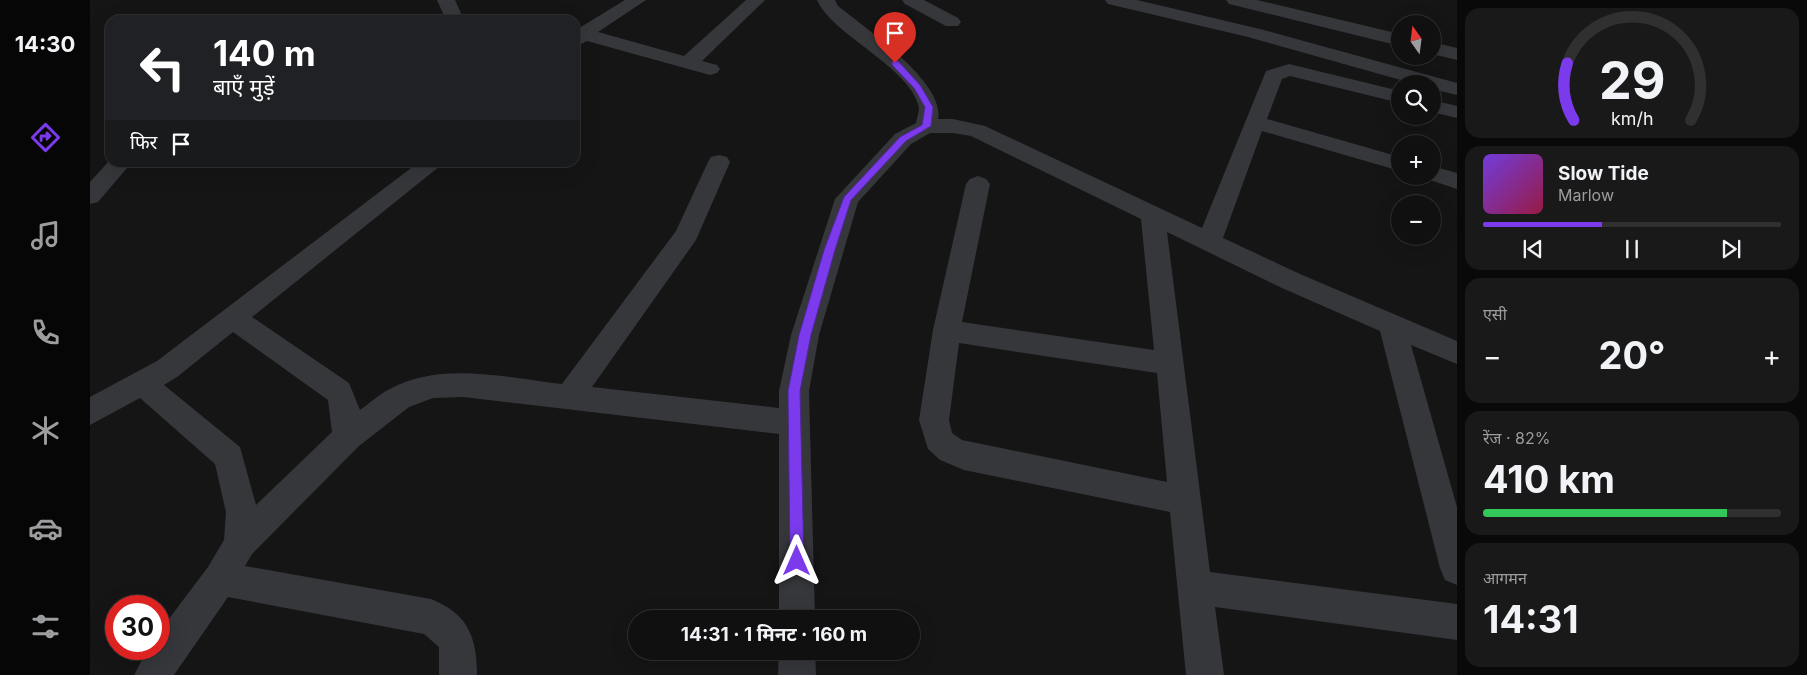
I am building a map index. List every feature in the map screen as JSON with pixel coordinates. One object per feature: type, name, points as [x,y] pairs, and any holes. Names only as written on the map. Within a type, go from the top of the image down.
[{"type":"street","points":[[446,0],[453,15]]},
{"type":"street","points":[[580,37],[637,0]]},
{"type":"street","points":[[688,63],[756,0]]},
{"type":"street","points":[[826,0],[830,9],[895,63],[918,87],[929,107],[926,126]]},
{"type":"street","points":[[911,0],[952,22]]},
{"type":"street","points":[[1114,0],[1297,45],[1457,88]]},
{"type":"street","points":[[1235,0],[1391,38]]},
{"type":"street","points":[[1297,45],[1316,0]]},
{"type":"street","points":[[580,38],[710,69]]},
{"type":"street","points":[[1441,50],[1457,54]]},
{"type":"street","points":[[1209,243],[1273,75],[1277,72],[1290,70],[1391,95]]},
{"type":"street","points":[[1441,108],[1457,112]]},
{"type":"street","points":[[1255,122],[1391,161]]},
{"type":"street","points":[[797,610],[794,391],[805,335],[847,199],[903,139],[926,126],[953,126],[977,131],[1209,243],[1457,353]]},
{"type":"street","points":[[569,397],[687,234],[720,162]]},
{"type":"street","points":[[90,196],[116,167]]},
{"type":"street","points":[[90,412],[167,369],[428,167]]},
{"type":"street","points":[[1441,176],[1457,180]]},
{"type":"street","points":[[978,184],[947,330],[934,420],[939,440],[951,450],[964,456],[1185,500]]},
{"type":"street","points":[[1153,216],[1205,675]]},
{"type":"street","points":[[232,318],[339,392],[345,405],[348,437]]},
{"type":"street","points":[[1392,324],[1457,568]]},
{"type":"street","points":[[947,330],[1170,364]]},
{"type":"street","points":[[142,383],[229,457],[242,512],[240,543]]},
{"type":"street","points":[[153,675],[166,653],[220,579],[240,543],[348,437],[399,398],[432,386],[463,386],[794,423]]},
{"type":"street","points":[[220,579],[431,617],[447,626],[459,648],[458,675]]},
{"type":"street","points":[[1195,588],[1457,622]]},
{"type":"street","points":[[797,660],[797,675]]},
{"type":"route","points":[[797,561],[794,391],[805,335],[830,250],[847,199],[903,139],[926,126],[929,107],[918,87],[895,63]]}]
